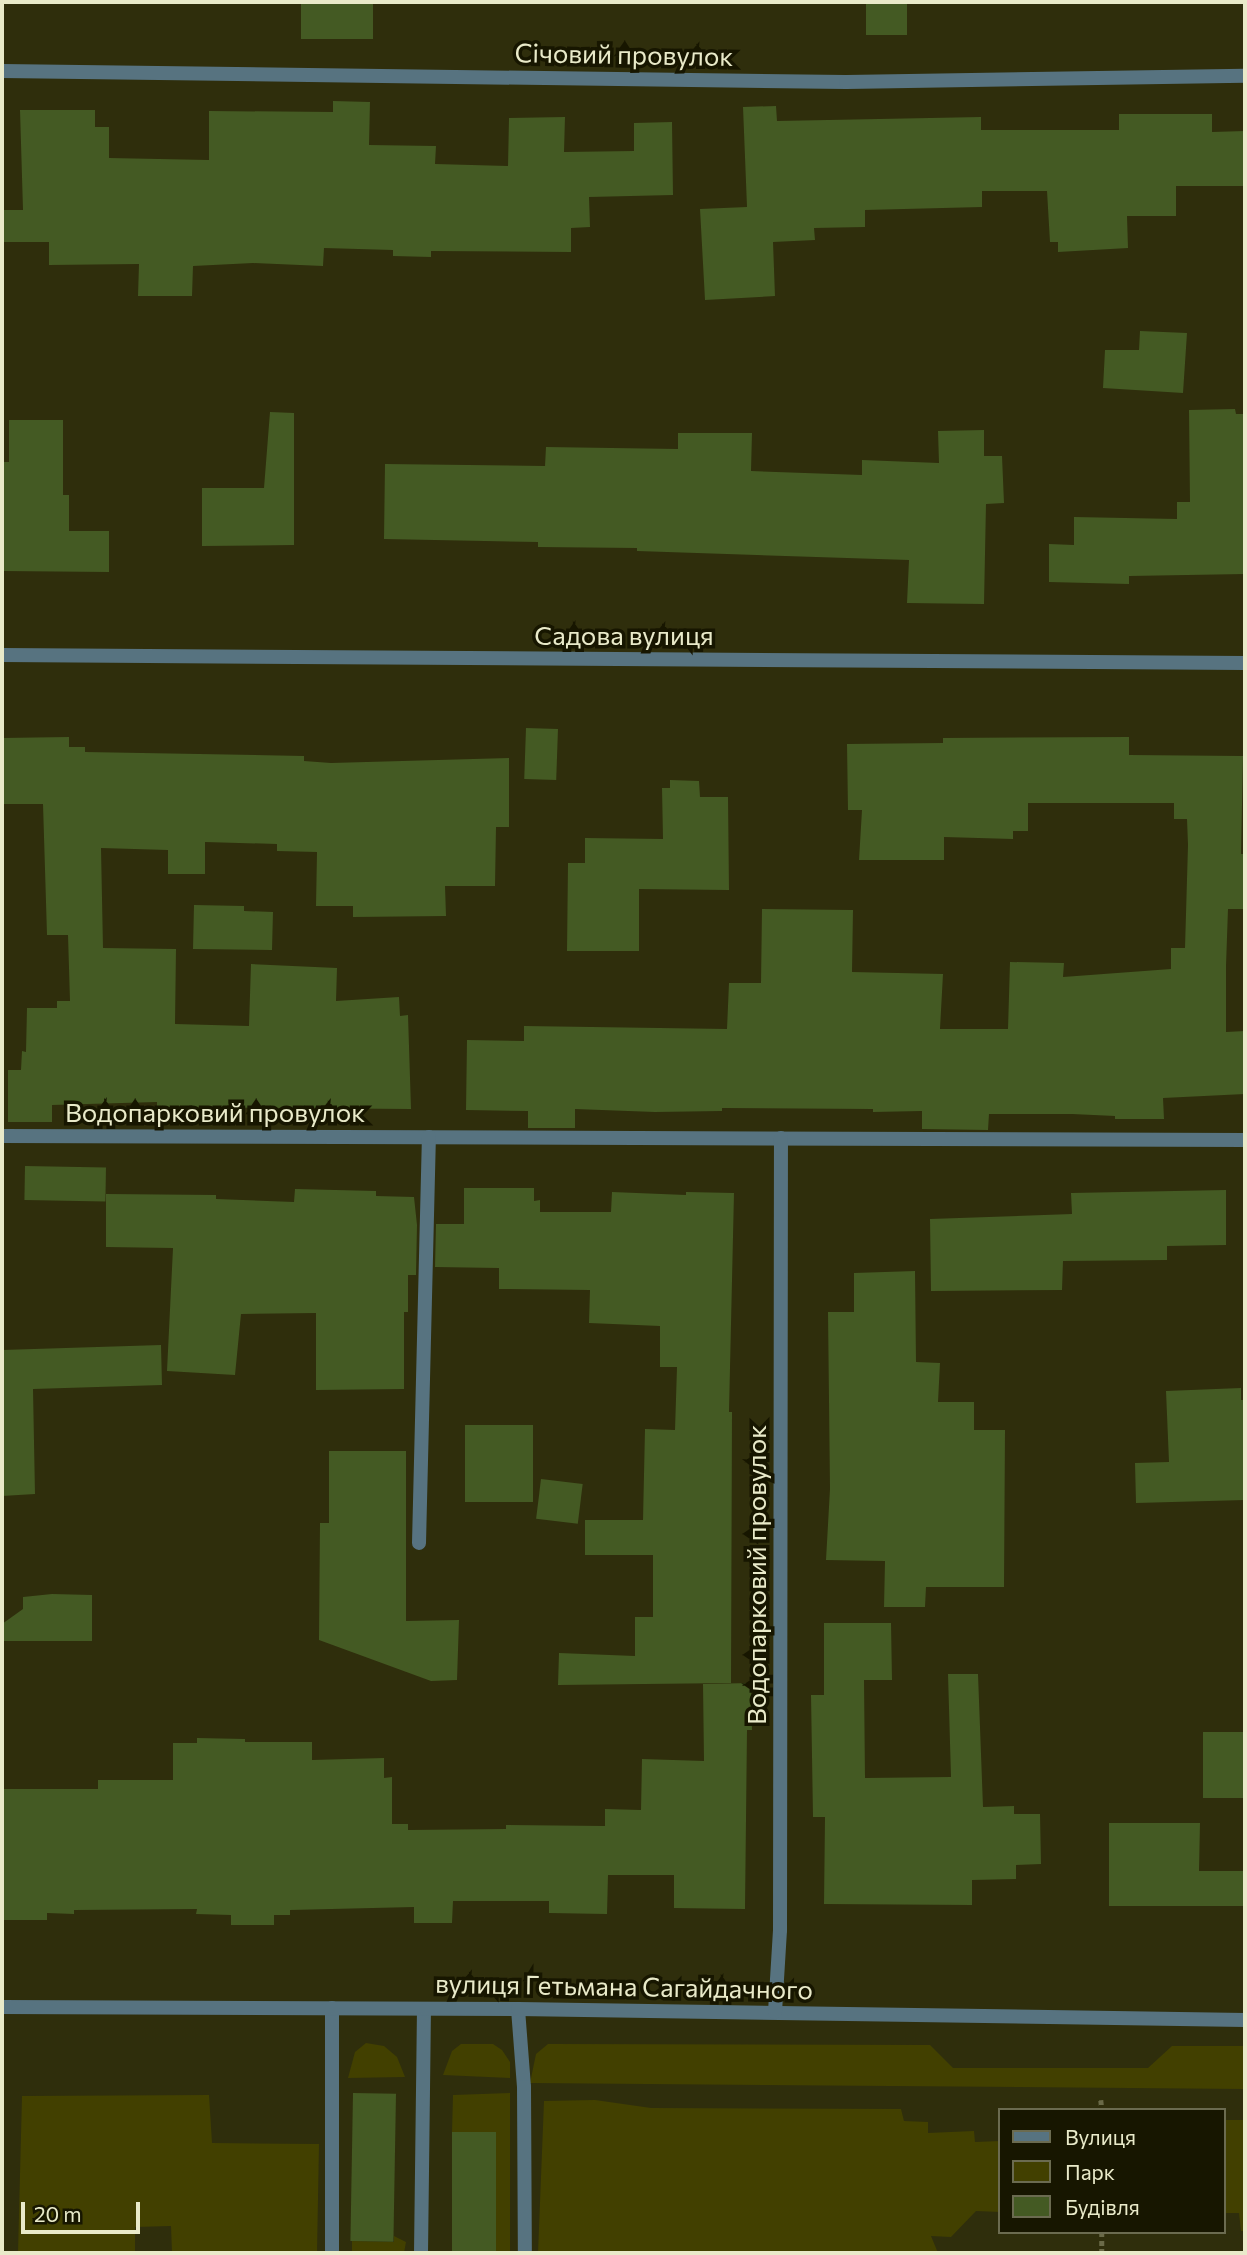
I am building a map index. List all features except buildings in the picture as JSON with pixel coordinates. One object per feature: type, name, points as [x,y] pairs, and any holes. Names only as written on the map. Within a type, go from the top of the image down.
[{"type":"street","name":"Січовий провулок","points":[[2,71],[846,82],[1245,76]]},
{"type":"street","name":"Садова вулиця","points":[[2,655],[1245,663]]},
{"type":"street","name":"Водопарковий провулок","points":[[2,1136],[1245,1140]]},
{"type":"street","points":[[419,1543],[429,1137]]},
{"type":"street","name":"Водопарковий провулок","points":[[775,2012],[780,1930],[781,1138]]},
{"type":"street","name":"вулиця Гетьмана Сагайдачного","points":[[2,2007],[518,2009],[1245,2020]]},
{"type":"street","points":[[332,2008],[332,2253]]},
{"type":"street","points":[[421,2253],[424,2009]]},
{"type":"street","points":[[518,2009],[524,2087],[524,2253]]},
{"type":"path","points":[[1101,2101],[1101,2108]]},
{"type":"path","points":[[1102,2234],[1102,2253]]},
{"type":"green space","points":[[366,2043],[384,2046],[397,2057],[405,2077],[348,2078],[355,2052]]},
{"type":"green space","points":[[461,2044],[493,2044],[502,2050],[510,2062],[510,2078],[443,2075],[452,2051]]},
{"type":"green space","points":[[548,2044],[930,2045],[953,2068],[1148,2068],[1172,2046],[1245,2046],[1245,2089],[530,2083],[536,2054]]},
{"type":"green space","points":[[510,2093],[510,2253],[496,2253],[496,2132],[452,2132],[453,2095]]},
{"type":"green space","points":[[209,2095],[212,2143],[319,2144],[317,2253],[172,2253],[171,2226],[135,2227],[135,2252],[18,2253],[22,2096]]},
{"type":"green space","points":[[595,2100],[651,2108],[901,2109],[904,2121],[928,2122],[928,2133],[974,2131],[975,2142],[998,2141],[998,2212],[976,2211],[951,2237],[931,2236],[938,2253],[538,2253],[544,2101]]},
{"type":"green space","points":[[1226,2120],[1245,2120],[1245,2231],[1241,2231],[1239,2213],[1226,2213]]},
{"type":"green space","points":[[394,2236],[406,2242],[404,2253],[352,2253],[352,2241],[394,2242]]}]
